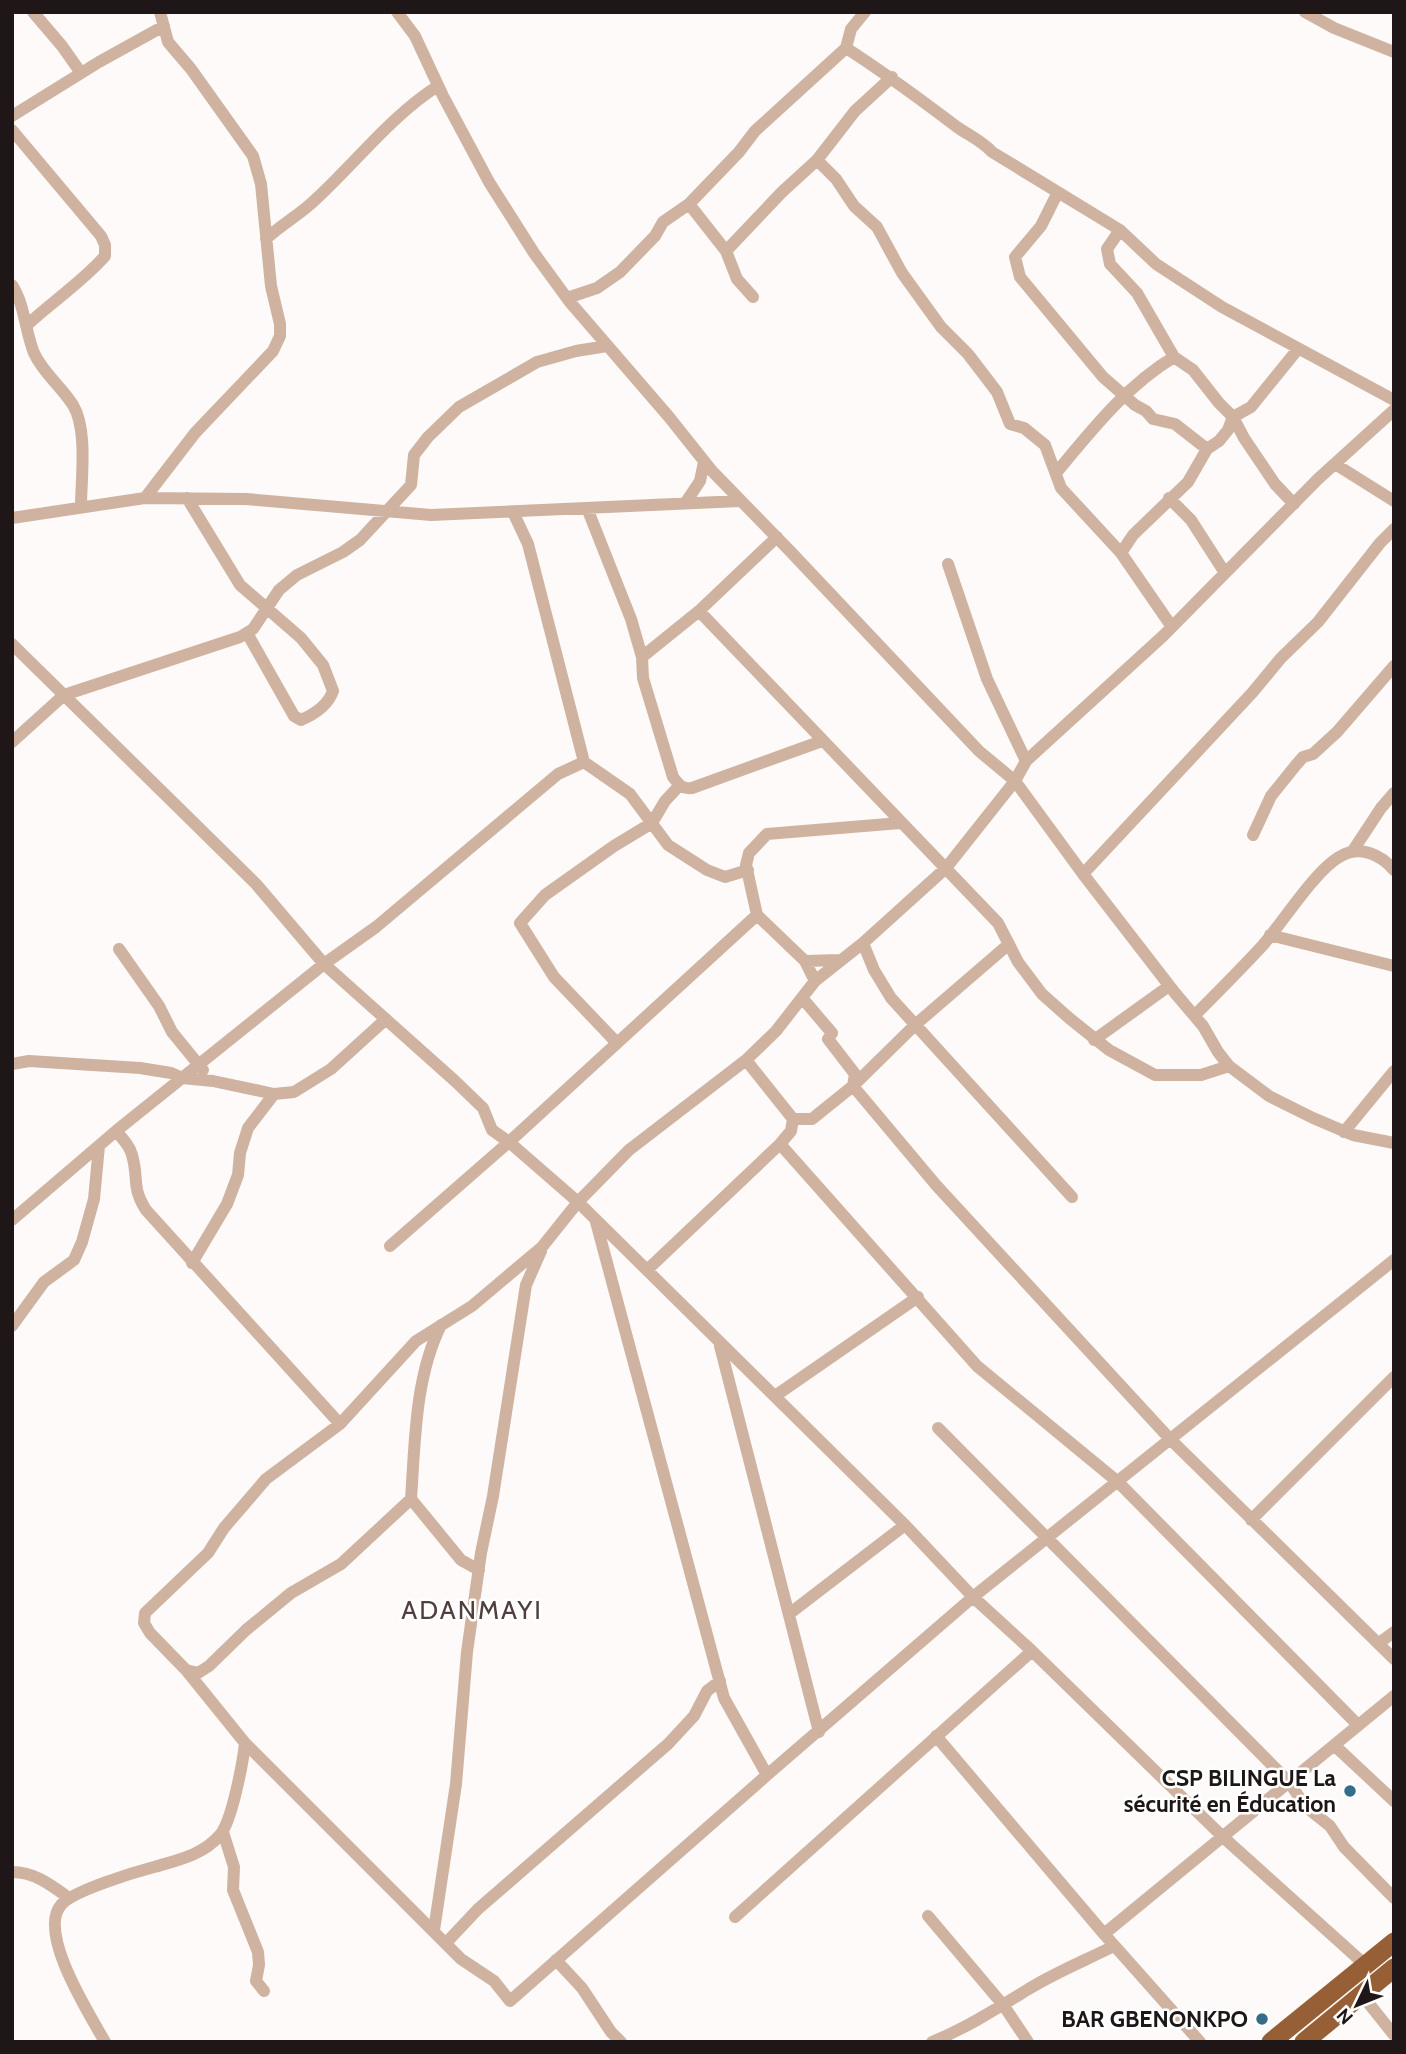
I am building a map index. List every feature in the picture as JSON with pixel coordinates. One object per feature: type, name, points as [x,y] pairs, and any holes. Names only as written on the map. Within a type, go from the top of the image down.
[{"type":"highway","points":[[1271,2042],[1394,1942]]},
{"type":"highway","points":[[1307,2041],[1394,1968]]},
{"type":"street","points":[[33,12],[81,73]]},
{"type":"street","points":[[145,498],[195,433],[273,351],[280,336],[280,324],[271,286],[261,184],[253,156],[191,69],[168,42],[160,12]]},
{"type":"street","points":[[397,12],[415,36],[489,183],[567,298],[704,462],[740,501],[979,751],[1015,780],[1083,874],[1195,1016],[1229,1066],[1269,1096],[1344,1132],[1394,1143]]},
{"type":"street","points":[[567,298],[597,288],[620,272],[655,236],[663,222],[689,205],[755,131],[846,48],[851,29],[865,12]]},
{"type":"street","points":[[1305,12],[1334,28],[1394,52]]},
{"type":"street","points":[[12,116],[164,26]]},
{"type":"street","points":[[846,48],[892,77],[960,129],[982,141],[992,152],[1120,230],[1156,264],[1222,307],[1394,400]]},
{"type":"street","points":[[726,251],[782,192],[817,160],[855,111],[892,77]]},
{"type":"street","points":[[266,239],[316,200],[416,100],[438,86]]},
{"type":"street","points":[[12,130],[101,236],[106,256],[86,278],[51,303],[27,325]]},
{"type":"street","points":[[817,160],[836,179],[855,206],[877,227],[902,273],[941,327],[968,354],[997,392],[1010,424],[1024,428],[1045,445],[1061,488],[1121,553],[1172,627]]},
{"type":"street","points":[[1058,192],[1041,226],[1015,257],[1020,277],[1075,341],[1084,356],[1125,397],[1153,419],[1175,424],[1207,449]]},
{"type":"street","points":[[689,205],[726,251],[737,279],[753,297]]},
{"type":"street","points":[[264,215],[282,224]]},
{"type":"street","points":[[1120,230],[1107,250],[1110,264],[1138,293],[1174,357],[1193,370],[1233,417],[1275,484],[1294,503]]},
{"type":"street","points":[[12,285],[34,352],[44,371],[56,381],[74,407],[81,425],[81,508]]},
{"type":"street","points":[[12,742],[64,695],[247,633],[253,629],[279,590],[297,575],[343,552],[360,540],[411,485],[414,455],[459,407],[537,362],[607,346]]},
{"type":"street","points":[[1121,553],[1133,535],[1188,482],[1207,449],[1219,441],[1233,417],[1251,407],[1298,349]]},
{"type":"street","points":[[1056,473],[1085,438],[1148,373],[1174,357]]},
{"type":"street","points":[[1394,410],[1294,503],[1172,627],[1026,761],[1015,780],[946,868],[863,943],[815,981],[776,1031],[746,1060],[629,1150],[578,1202],[542,1247],[472,1306],[416,1341],[340,1424],[266,1479],[224,1528],[208,1553],[145,1613],[144,1623],[245,1743],[461,1959],[494,1980],[510,2001],[973,1597],[1394,1260]]},
{"type":"street","points":[[686,502],[700,481],[704,462]]},
{"type":"street","points":[[1335,464],[1394,501]]},
{"type":"street","points":[[12,517],[145,498],[246,499],[431,515],[740,501]]},
{"type":"street","points":[[187,498],[240,585],[301,638],[323,665],[333,691],[327,703],[301,720],[294,716],[247,633]]},
{"type":"street","points":[[1169,498],[1191,520],[1225,573]]},
{"type":"street","points":[[587,508],[631,619],[642,657],[643,678],[673,777],[679,786],[692,788],[822,741]]},
{"type":"street","points":[[513,512],[528,544],[584,762],[630,794],[668,845],[707,870],[725,877],[748,870]]},
{"type":"street","points":[[1083,874],[1281,658],[1318,622],[1394,529]]},
{"type":"street","points":[[642,657],[699,611],[777,537]]},
{"type":"street","points":[[948,564],[987,679],[1026,761]]},
{"type":"street","points":[[699,611],[998,923],[1018,962],[1042,994],[1094,1040],[1155,1075],[1202,1076],[1229,1066]]},
{"type":"street","points":[[12,644],[256,884],[324,964],[482,1108],[492,1130],[578,1202],[905,1525],[973,1597],[1223,1837],[1362,1962]]},
{"type":"street","points":[[1253,835],[1271,796],[1296,765],[1337,733],[1352,712],[1394,666]]},
{"type":"street","points":[[12,1220],[116,1131],[324,964],[376,927],[558,774],[584,762]]},
{"type":"street","points":[[617,1043],[554,977],[520,923],[545,895],[614,846],[652,823],[665,801],[679,786]]},
{"type":"street","points":[[1352,852],[1394,793]]},
{"type":"street","points":[[815,981],[805,961],[757,915],[748,870],[749,853],[767,834],[900,823]]},
{"type":"street","points":[[1195,1016],[1270,935],[1326,867],[1352,852],[1367,852],[1385,860],[1394,870]]},
{"type":"street","points":[[390,1246],[509,1142],[757,915]]},
{"type":"street","points":[[1270,935],[1394,966]]},
{"type":"street","points":[[863,943],[874,970],[891,998],[1072,1197]]},
{"type":"street","points":[[793,1119],[812,1119],[853,1086],[915,1025],[1009,944]]},
{"type":"street","points":[[119,949],[159,1006],[172,1032],[213,1081]]},
{"type":"street","points":[[805,961],[840,960]]},
{"type":"street","points":[[1094,1040],[1169,986]]},
{"type":"street","points":[[803,999],[832,1033],[828,1039],[855,1073],[853,1086],[936,1185],[1170,1439],[1394,1659]]},
{"type":"street","points":[[12,1064],[29,1061],[140,1068],[274,1094],[294,1092],[331,1069],[386,1018]]},
{"type":"street","points":[[647,1270],[791,1131],[793,1119],[746,1060]]},
{"type":"street","points":[[1344,1132],[1394,1071]]},
{"type":"street","points":[[191,1263],[227,1204],[238,1175],[240,1153],[248,1128],[274,1094]]},
{"type":"street","points":[[116,1131],[133,1157],[134,1186],[146,1210],[191,1263],[340,1424]]},
{"type":"street","points":[[780,1144],[977,1366],[1118,1482],[1358,1725]]},
{"type":"street","points":[[12,1326],[44,1282],[74,1260],[94,1199],[99,1146]]},
{"type":"street","points":[[595,1219],[724,1698],[766,1775]]},
{"type":"street","points":[[434,1930],[456,1784],[467,1652],[479,1570],[526,1285],[542,1247]]},
{"type":"street","points":[[775,1396],[918,1297]]},
{"type":"street","points":[[441,1325],[432,1343],[416,1417],[411,1499],[461,1560],[479,1570]]},
{"type":"street","points":[[720,1344],[819,1732]]},
{"type":"street","points":[[1251,1520],[1394,1377]]},
{"type":"street","points":[[938,1428],[1289,1782],[1305,1806],[1330,1826],[1344,1847],[1394,1898]]},
{"type":"street","points":[[186,1670],[198,1673],[209,1666],[246,1630],[291,1593],[341,1564],[411,1499]]},
{"type":"street","points":[[789,1614],[905,1525]]},
{"type":"street","points":[[1379,1643],[1394,1632]]},
{"type":"street","points":[[735,1917],[1032,1651]]},
{"type":"street","points":[[446,1943],[478,1909],[668,1744],[694,1716],[707,1691],[720,1681]]},
{"type":"street","points":[[1104,1934],[1394,1696]]},
{"type":"street","points":[[936,1736],[1114,1946],[1200,2042]]},
{"type":"street","points":[[105,2042],[65,1970],[55,1925],[58,1907],[69,1898],[142,1870],[189,1858],[212,1844],[223,1832],[241,1773],[245,1743]]},
{"type":"street","points":[[1334,1745],[1394,1801]]},
{"type":"street","points":[[223,1832],[234,1867],[233,1890],[258,1952],[256,1981],[264,1991]]},
{"type":"street","points":[[12,1872],[37,1877],[69,1898]]},
{"type":"street","points":[[928,1916],[1004,2006],[1028,2042]]},
{"type":"street","points":[[1261,2042],[1394,1935]]},
{"type":"street","points":[[932,2042],[959,2031],[1029,1989],[1114,1946]]},
{"type":"street","points":[[556,1960],[582,1988],[611,2032],[621,2042]]},
{"type":"street","points":[[1362,1995],[1394,2035]]},
{"type":"place","name":"CSP BILINGUE La sécurité en Éducation","points":[[1350,1791]]},
{"type":"place","name":"BAR GBENONKPO","points":[[1262,2019]]},
{"type":"district","name":"ADANMAYI","points":[[472,1610]]}]
